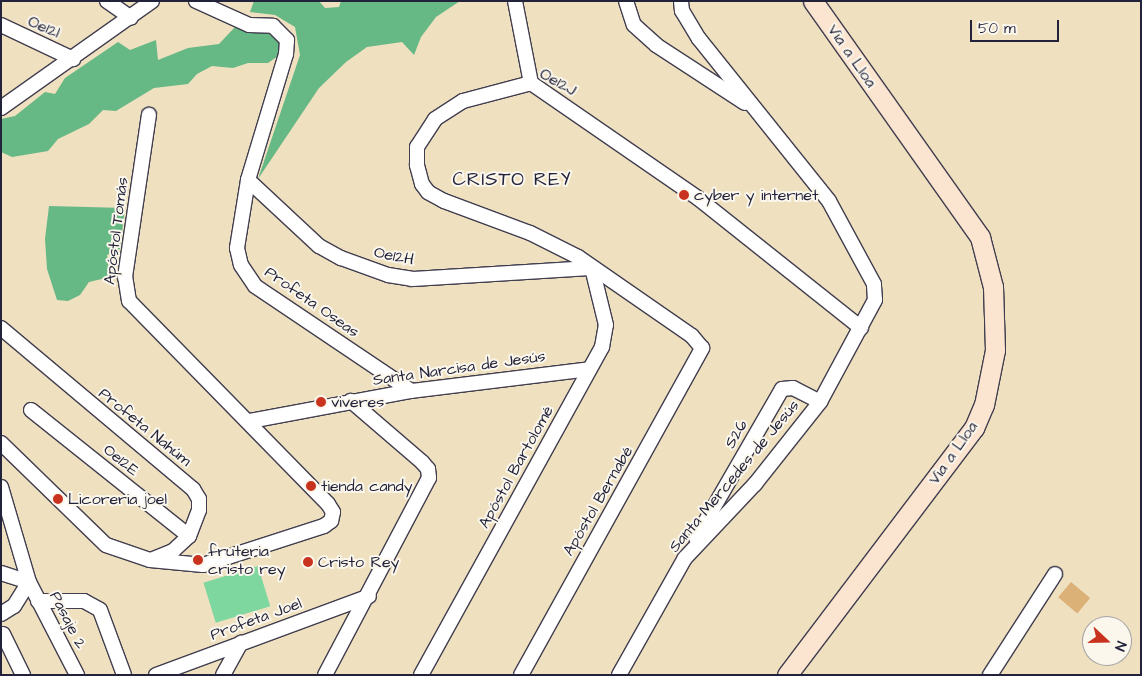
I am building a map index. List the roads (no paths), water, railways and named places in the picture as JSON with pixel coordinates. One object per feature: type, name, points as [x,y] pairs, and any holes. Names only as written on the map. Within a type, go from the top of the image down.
[{"type":"street","points":[[107,1],[131,18]]},
{"type":"street","points":[[1,108],[131,18],[152,1]]},
{"type":"street","name":"Profeta Oseas","points":[[196,1],[249,25],[274,26],[288,40],[286,54],[248,180],[237,248],[241,265],[255,286],[411,391]]},
{"type":"street","points":[[515,1],[531,83]]},
{"type":"street","points":[[626,1],[634,25],[656,45],[756,111]]},
{"type":"street","name":"Santa Mercedes de Jesús","points":[[619,675],[685,558],[755,484],[820,402],[873,306],[874,284],[828,201],[699,39],[682,11],[681,1]]},
{"type":"street","name":"Via a Lloa","points":[[787,675],[974,428],[984,405],[995,350],[993,287],[980,237],[813,1]]},
{"type":"street","name":"Oe12l","points":[[1,25],[73,59]]},
{"type":"street","name":"Oe12J","points":[[702,344],[592,268],[530,233],[444,201],[428,192],[422,184],[417,147],[435,119],[463,101],[531,83],[699,199],[861,328]]},
{"type":"street","points":[[1,93],[14,99]]},
{"type":"street","name":"Apóstol Tomás","points":[[149,115],[125,291],[129,301],[153,328],[250,421]]},
{"type":"street","name":"Oe12H","points":[[248,180],[319,246],[354,264],[388,275],[412,279],[592,268]]},
{"type":"street","name":"Apóstol Bartolomé","points":[[421,675],[602,347],[606,325],[592,268]]},
{"type":"street","name":"Profeta Nahúm","points":[[1,328],[193,489],[199,499],[200,510],[189,536],[173,551],[150,560]]},
{"type":"street","name":"Apóstol Bernabé","points":[[521,675],[697,362],[702,344]]},
{"type":"street","name":"Santa Narcisa de Jesús","points":[[250,421],[351,400],[589,369]]},
{"type":"street","name":"S26","points":[[685,558],[782,389],[792,388],[820,402]]},
{"type":"street","points":[[325,675],[369,596],[425,487],[428,469],[351,400]]},
{"type":"street","name":"Oe12E","points":[[31,410],[189,536]]},
{"type":"street","points":[[1,443],[106,545],[150,560],[203,565],[324,526],[331,521],[333,512],[328,504],[250,421]]},
{"type":"street","points":[[1,487],[29,582],[14,606],[1,614]]},
{"type":"street","points":[[1,573],[29,582]]},
{"type":"street","points":[[990,675],[1055,574]]},
{"type":"street","name":"Pasaje 2","points":[[29,582],[77,675]]},
{"type":"street","name":"Profeta Joel","points":[[156,675],[369,596]]},
{"type":"street","points":[[38,601],[84,601],[100,610],[124,675]]},
{"type":"street","points":[[3,634],[23,675]]},
{"type":"street","points":[[223,675],[241,643]]},
{"type":"place","name":"cyber y internet","points":[[684,195]]},
{"type":"place","name":"viveres","points":[[321,402]]},
{"type":"place","name":"tienda candy","points":[[311,486]]},
{"type":"place","name":"Licoreria joel","points":[[58,499]]},
{"type":"place","name":"fruteria cristo rey","points":[[198,560]]},
{"type":"place","name":"Cristo Rey","points":[[308,562]]},
{"type":"district","name":"CRISTO REY","points":[[512,180]]}]
